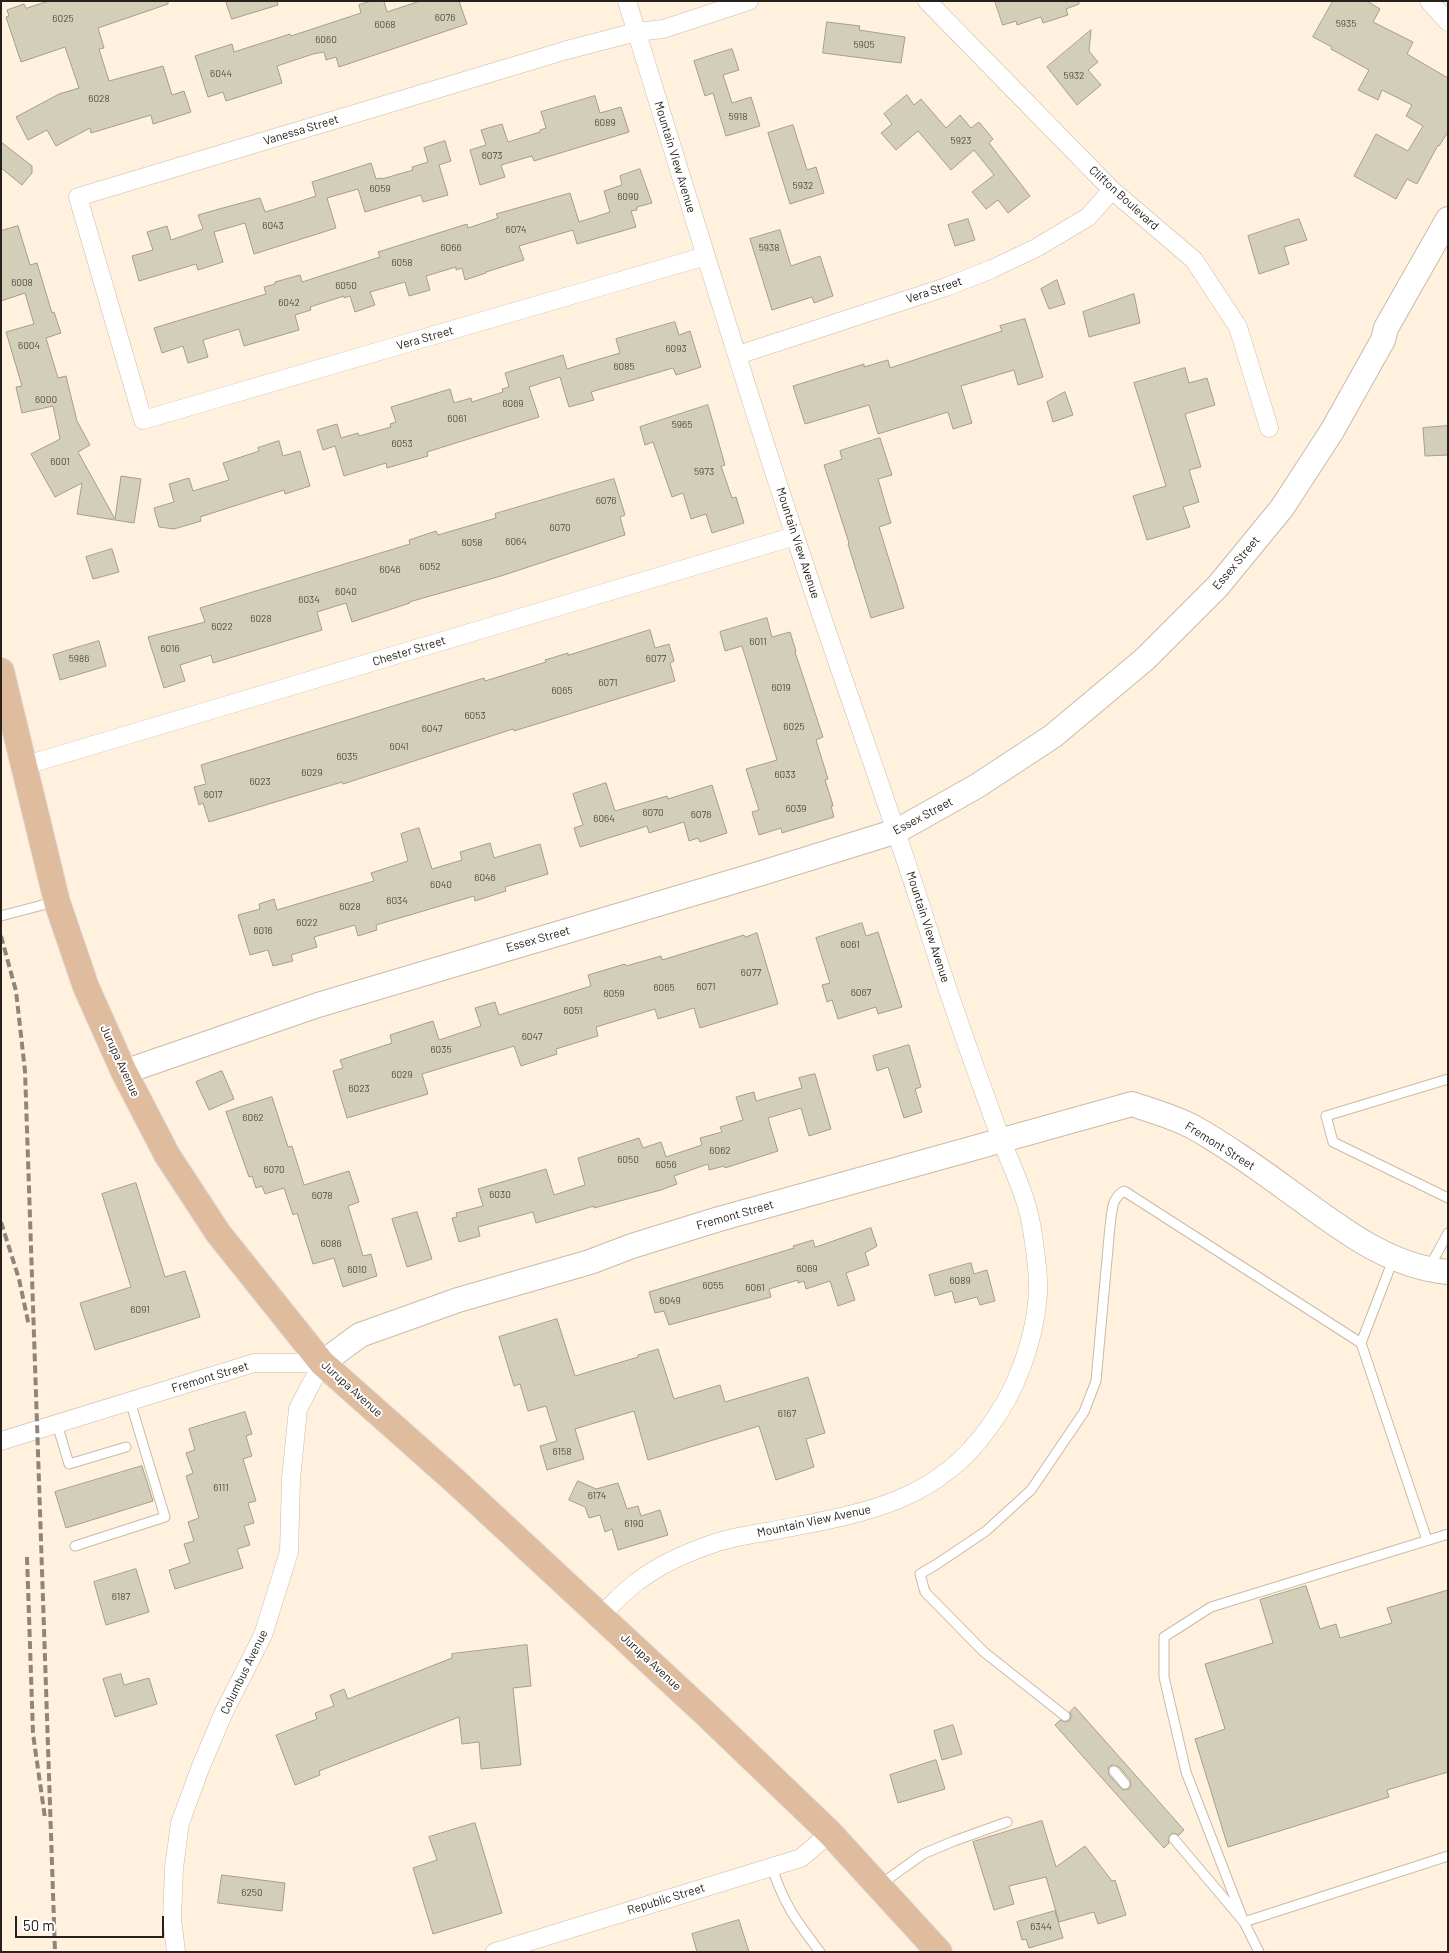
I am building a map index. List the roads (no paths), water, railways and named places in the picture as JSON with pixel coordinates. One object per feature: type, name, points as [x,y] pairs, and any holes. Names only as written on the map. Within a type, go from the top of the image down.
[{"type":"main road","name":"Jurupa Avenue","points":[[1,671],[57,902],[86,987],[124,1072],[167,1155],[218,1234],[322,1363],[455,1481],[601,1616],[830,1834],[939,1952]]},
{"type":"street","name":"Mountain View Avenue","points":[[601,1616],[634,1583],[666,1563],[719,1541],[837,1518],[872,1509],[904,1498],[933,1483],[961,1460],[983,1437],[999,1414],[1025,1359],[1033,1326],[1038,1291],[1032,1228],[1026,1202],[945,982],[897,831],[795,536],[627,1]]},
{"type":"street","name":"Vanessa Street","points":[[143,420],[78,197],[567,50],[636,32],[663,28],[749,1]]},
{"type":"street","name":"Clifton Boulevard","points":[[927,1],[1112,190],[1194,260],[1238,327],[1269,428]]},
{"type":"street","points":[[1429,1],[1448,22]]},
{"type":"street","name":"Vera Street","points":[[738,355],[946,287],[992,268],[1036,248],[1088,217],[1112,190]]},
{"type":"street","name":"Essex Street","points":[[124,1072],[318,1005],[897,831],[977,786],[1053,736],[1145,659],[1218,586],[1282,508],[1332,431],[1383,340],[1386,328],[1448,219]]},
{"type":"street","name":"Vera Street","points":[[143,420],[706,256]]},
{"type":"street","name":"Chester Street","points":[[23,766],[795,536]]},
{"type":"street","name":"Fremont Street","points":[[1,1441],[254,1364],[322,1363],[360,1335],[458,1300],[590,1262],[632,1246],[719,1220],[1132,1104],[1192,1126],[1249,1163],[1357,1240],[1394,1258],[1438,1271]]},
{"type":"street","name":"Columbus Avenue","points":[[176,1952],[172,1919],[174,1868],[180,1823],[217,1730],[263,1635],[289,1552],[291,1479],[298,1409],[322,1363]]},
{"type":"street","name":"Republic Street","points":[[495,1952],[801,1858],[830,1834]]},
{"type":"lane","points":[[1,916],[57,902]]},
{"type":"lane","points":[[1448,1079],[1326,1116],[1333,1142],[1448,1198]]},
{"type":"lane","points":[[1065,1716],[984,1652],[925,1592],[920,1574],[986,1531],[1031,1490],[1084,1412],[1096,1382],[1113,1203],[1119,1194],[1124,1191],[1361,1343],[1427,1540]]},
{"type":"lane","points":[[1438,1271],[1448,1233]]},
{"type":"lane","points":[[1361,1343],[1394,1258]]},
{"type":"lane","points":[[75,1546],[165,1518],[130,1402]]},
{"type":"lane","points":[[57,1424],[69,1464],[126,1447]]},
{"type":"lane","points":[[1259,1952],[1244,1922],[1186,1772],[1164,1676],[1164,1637],[1211,1607],[1448,1534]]},
{"type":"lane","points":[[1114,1771],[1125,1784]]},
{"type":"lane","points":[[878,1885],[923,1854],[1007,1822]]},
{"type":"lane","points":[[1174,1839],[1244,1922]]},
{"type":"lane","points":[[1244,1922],[1448,1856]]},
{"type":"lane","points":[[772,1867],[784,1899],[796,1921],[820,1952]]},
{"type":"railway","points":[[1,936],[16,991],[25,1071],[55,1952]]},
{"type":"railway","points":[[1,1222],[19,1279],[29,1326]]},
{"type":"railway","points":[[27,1557],[33,1734],[45,1818]]}]
